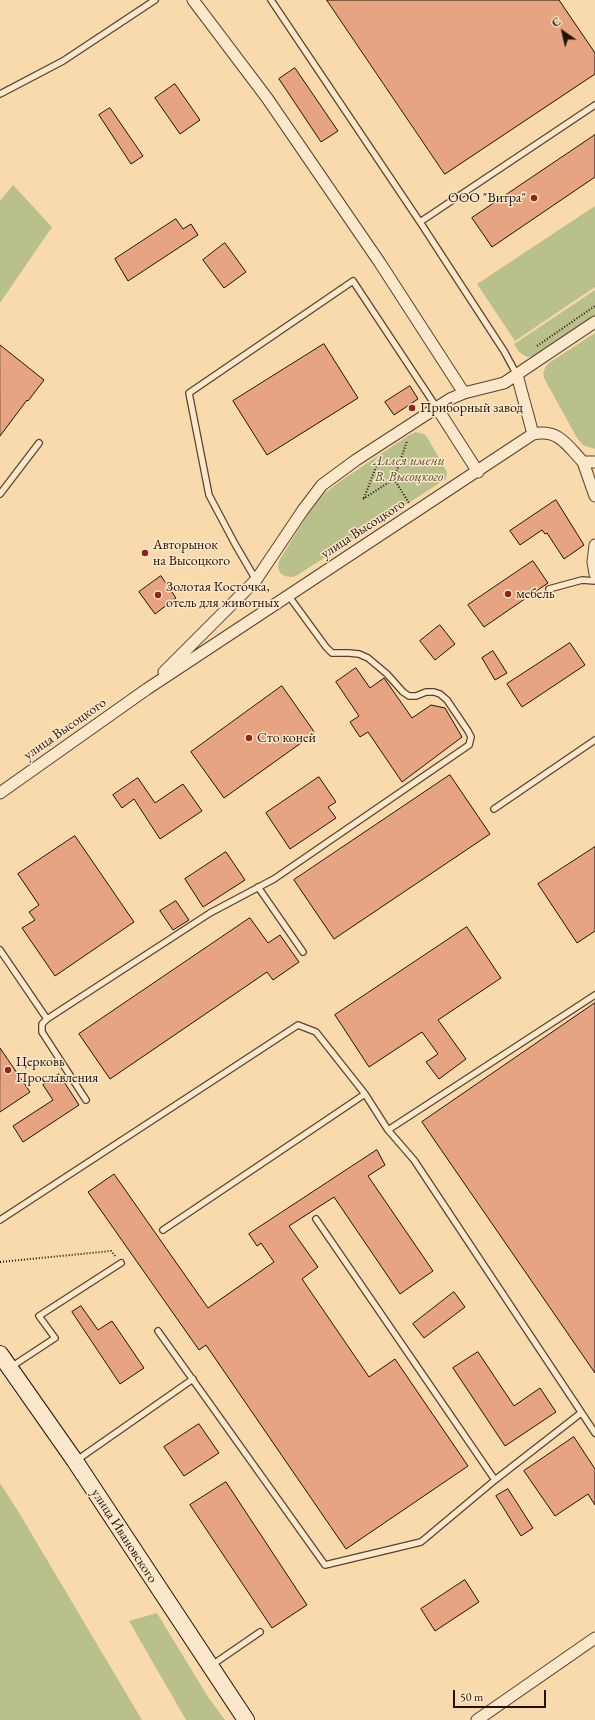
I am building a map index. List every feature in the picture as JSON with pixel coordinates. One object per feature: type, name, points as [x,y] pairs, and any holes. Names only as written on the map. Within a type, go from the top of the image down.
[{"type":"main road","name":"улица Ивановского","points":[[0,1354],[75,1461],[246,1720]]},
{"type":"street","points":[[193,0],[267,98],[380,263],[464,393]]},
{"type":"street","points":[[595,322],[517,375],[533,434],[545,432],[557,436],[583,462],[595,496]]},
{"type":"street","name":"улица Высоцкого","points":[[147,689],[256,580],[302,510],[322,485],[437,408],[464,393],[504,383],[517,375]]},
{"type":"street","points":[[437,408],[478,472]]},
{"type":"street","name":"улица Высоцкого","points":[[0,792],[147,689],[288,595],[478,472],[533,434]]},
{"type":"street","points":[[583,462],[595,462]]},
{"type":"street","points":[[595,545],[593,562],[595,574]]},
{"type":"street","points":[[477,1720],[595,1638]]},
{"type":"lane","points":[[0,94],[63,61],[155,0]]},
{"type":"lane","points":[[271,0],[420,222],[504,351],[517,375]]},
{"type":"lane","points":[[420,222],[595,105]]},
{"type":"lane","points":[[256,580],[209,495],[190,393],[353,281],[437,408]]},
{"type":"lane","points":[[0,494],[39,444]]},
{"type":"lane","points":[[550,589],[582,580],[595,581]]},
{"type":"lane","points":[[86,1100],[42,1032],[42,1024],[47,1019],[210,913],[274,879],[469,745],[471,737],[447,700],[440,694],[426,692],[416,696],[409,696],[368,658],[359,654],[332,653],[326,648],[288,595]]},
{"type":"lane","points":[[494,809],[595,740]]},
{"type":"lane","points":[[258,887],[303,952]]},
{"type":"lane","points":[[0,950],[47,1019]]},
{"type":"lane","points":[[388,1130],[595,994]]},
{"type":"lane","points":[[0,1220],[298,1025],[316,1032],[365,1094],[388,1130],[414,1160],[595,1433]]},
{"type":"lane","points":[[163,1230],[365,1094]]},
{"type":"lane","points":[[316,1219],[495,1480]]},
{"type":"lane","points":[[9,1368],[55,1338],[39,1316],[121,1263]]},
{"type":"lane","points":[[158,1331],[325,1565],[421,1542],[495,1480],[581,1413]]},
{"type":"lane","points":[[75,1461],[192,1380]]},
{"type":"lane","points":[[210,1666],[260,1632]]},
{"type":"path","points":[[537,346],[595,306]]},
{"type":"path","points":[[386,441],[364,499],[394,479],[413,423]]},
{"type":"path","points":[[394,479],[416,512]]},
{"type":"path","points":[[0,1262],[111,1251],[121,1263]]},
{"type":"green space","points":[[13,185],[52,227],[0,303],[0,201]]},
{"type":"green space","points":[[595,206],[595,287],[515,341],[477,284]]},
{"type":"green space","points":[[595,290],[595,316],[535,356],[527,357],[519,352],[514,344]]},
{"type":"green space","points":[[595,333],[595,449],[583,445],[577,438],[545,380],[544,373],[549,363]]},
{"type":"green space","name":"Аллея имени В. Высоцкого","points":[[416,432],[424,434],[427,437],[447,472],[446,479],[385,518],[374,528],[369,529],[296,576],[288,577],[281,574],[278,567],[280,559],[308,514],[324,494],[339,482],[409,435]]},
{"type":"green space","points":[[0,1483],[18,1511],[142,1720],[0,1720]]},
{"type":"green space","points":[[157,1613],[208,1697],[225,1720],[186,1720],[129,1621]]},
{"type":"building","points":[[327,0],[559,0],[595,53],[595,74],[445,174]]},
{"type":"building","points":[[295,68],[338,131],[321,142],[279,79]]},
{"type":"building","points":[[175,84],[200,120],[180,134],[155,98]]},
{"type":"building","points":[[110,108],[143,156],[131,164],[99,115]]},
{"type":"building","name":"ООО \"Витра\"","points":[[595,135],[595,177],[492,247],[472,218]]},
{"type":"building","points":[[176,219],[183,229],[191,224],[198,235],[128,281],[115,259]]},
{"type":"building","points":[[225,243],[246,272],[224,288],[203,260]]},
{"type":"building","points":[[324,344],[358,398],[267,455],[233,401]]},
{"type":"building","points":[[0,345],[44,380],[0,436]]},
{"type":"building","points":[[410,386],[418,399],[394,415],[385,402]]},
{"type":"building","points":[[556,500],[584,545],[564,559],[547,533],[545,534],[542,530],[520,545],[510,531]]},
{"type":"building","name":"мебель","points":[[533,561],[548,583],[484,627],[468,605]]},
{"type":"building","name":"Золотая Косточка, отель для животных","points":[[161,576],[176,598],[155,614],[139,592]]},
{"type":"building","points":[[440,625],[455,644],[435,660],[420,641]]},
{"type":"building","points":[[570,643],[585,665],[522,707],[507,684]]},
{"type":"building","points":[[493,651],[507,673],[495,680],[482,658]]},
{"type":"building","points":[[356,668],[370,688],[384,678],[412,718],[431,705],[445,708],[462,737],[402,782],[368,732],[360,737],[350,722],[359,716],[336,682]]},
{"type":"building","points":[[282,686],[315,733],[224,798],[191,752]]},
{"type":"building","points":[[450,775],[490,834],[334,939],[294,880]]},
{"type":"building","points":[[319,777],[336,802],[328,807],[336,818],[290,849],[266,813]]},
{"type":"building","points":[[138,778],[155,803],[183,784],[202,811],[160,839],[134,799],[122,808],[113,795]]},
{"type":"building","points":[[75,836],[134,922],[55,976],[22,928],[35,920],[29,912],[39,905],[18,874]]},
{"type":"building","points":[[595,847],[595,931],[577,943],[538,884]]},
{"type":"building","points":[[226,852],[245,880],[203,907],[185,879]]},
{"type":"building","points":[[176,901],[189,920],[173,930],[160,911]]},
{"type":"building","points":[[250,918],[268,943],[280,935],[299,962],[273,980],[267,972],[110,1079],[79,1034]]},
{"type":"building","points":[[467,927],[501,978],[438,1020],[466,1059],[439,1079],[426,1062],[438,1054],[422,1032],[369,1067],[335,1015]]},
{"type":"building","points":[[595,1003],[595,1373],[422,1122]]},
{"type":"building","name":"Церковь Прославления","points":[[0,1048],[30,1092],[0,1112]]},
{"type":"building","points":[[59,1074],[79,1105],[23,1142],[13,1126],[53,1100],[43,1085]]},
{"type":"building","points":[[377,1150],[385,1165],[368,1176],[433,1271],[400,1294],[334,1197],[289,1226],[318,1267],[302,1279],[369,1377],[395,1359],[468,1466],[346,1549],[206,1345],[199,1350],[88,1192],[114,1174],[208,1308],[274,1262],[261,1243],[257,1246],[249,1234]]},
{"type":"building","points":[[454,1292],[465,1307],[424,1338],[413,1324]]},
{"type":"building","points":[[81,1306],[98,1330],[112,1321],[144,1368],[120,1384],[72,1312]]},
{"type":"building","points":[[478,1352],[514,1406],[540,1388],[556,1412],[505,1446],[453,1368]]},
{"type":"building","points":[[199,1424],[219,1453],[184,1476],[164,1447]]},
{"type":"building","points":[[574,1437],[595,1469],[595,1505],[588,1494],[555,1516],[524,1471]]},
{"type":"building","points":[[226,1482],[307,1605],[272,1628],[190,1505]]},
{"type":"building","points":[[508,1489],[533,1528],[521,1536],[496,1496]]},
{"type":"building","points":[[465,1580],[479,1602],[435,1631],[421,1609]]},
{"type":"place","name":"ООО \"Витра\"","points":[[534,198]]},
{"type":"place","name":"Приборный завод","points":[[412,408]]},
{"type":"place","name":"Авторынок на Высоцкого","points":[[145,553]]},
{"type":"place","name":"мебель","points":[[508,594]]},
{"type":"place","name":"Золотая Косточка, отель для животных","points":[[158,595]]},
{"type":"place","name":"Сто коней","points":[[249,738]]},
{"type":"place","name":"Церковь Прославления","points":[[8,1070]]}]
